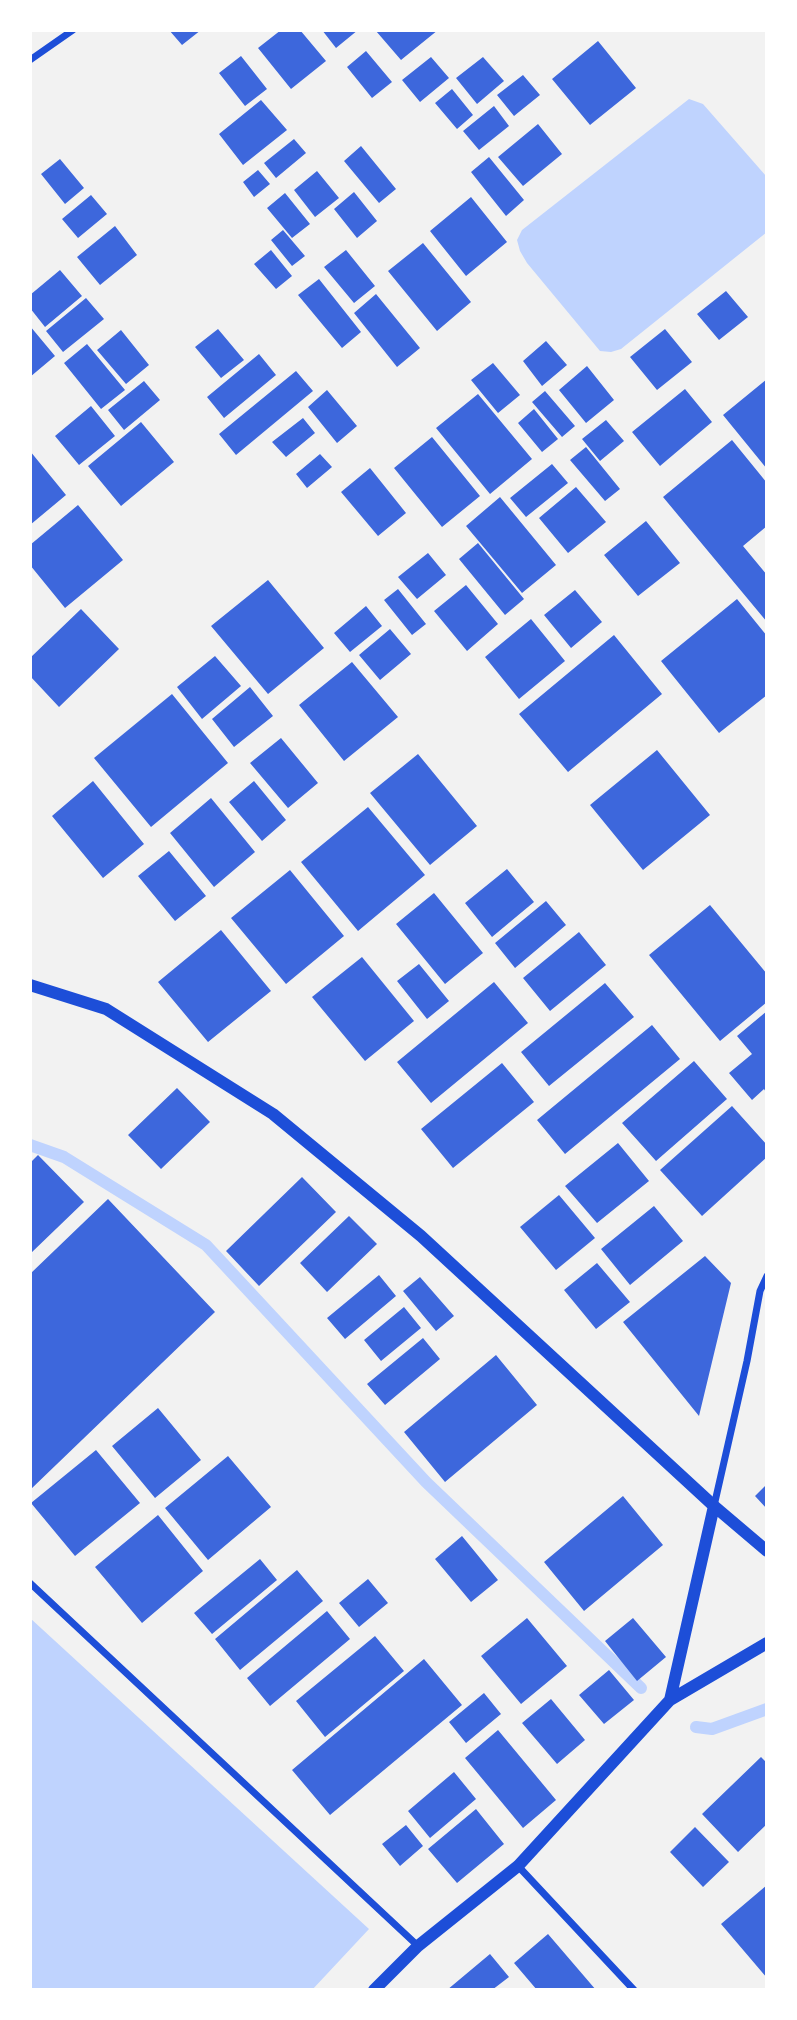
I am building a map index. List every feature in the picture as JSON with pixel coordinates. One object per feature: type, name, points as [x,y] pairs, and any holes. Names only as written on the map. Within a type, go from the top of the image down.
[{"type":"street","points":[[30,60],[72,30]]},
{"type":"street","points":[[30,985],[106,1009],[273,1114],[421,1236],[714,1506],[767,1551]]},
{"type":"street","points":[[670,1700],[747,1361],[760,1291],[767,1276]]},
{"type":"street","points":[[30,1583],[418,1946]]},
{"type":"street","points":[[373,1990],[418,1946],[518,1866],[670,1700],[767,1643]]},
{"type":"street","points":[[518,1866],[634,1990]]},
{"type":"water","points":[[689,99],[703,104],[766,176],[767,232],[621,349],[600,351],[527,263],[517,240],[522,230]]},
{"type":"water","points":[[30,1618],[369,1929],[312,1990],[30,1990]]},
{"type":"building","points":[[169,30],[201,30],[182,45]]},
{"type":"building","points":[[281,30],[300,30],[326,61],[291,89],[258,48]]},
{"type":"building","points":[[322,30],[358,30],[336,48]]},
{"type":"building","points":[[438,30],[401,60],[376,31]]},
{"type":"building","points":[[598,41],[636,88],[590,125],[552,79]]},
{"type":"building","points":[[366,51],[392,82],[372,98],[347,67]]},
{"type":"building","points":[[241,56],[267,89],[245,106],[219,73]]},
{"type":"building","points":[[431,57],[449,78],[420,102],[402,80]]},
{"type":"building","points":[[483,57],[504,81],[477,104],[456,78]]},
{"type":"building","points":[[523,75],[540,95],[514,116],[497,95]]},
{"type":"building","points":[[452,89],[473,115],[457,129],[435,103]]},
{"type":"building","points":[[261,100],[287,130],[243,165],[219,134]]},
{"type":"building","points":[[494,106],[509,126],[479,150],[463,131]]},
{"type":"building","points":[[538,124],[562,154],[523,186],[498,157]]},
{"type":"building","points":[[294,139],[306,153],[276,178],[264,163]]},
{"type":"building","points":[[361,146],[396,189],[379,203],[344,161]]},
{"type":"building","points":[[489,157],[524,200],[506,216],[471,172]]},
{"type":"building","points":[[60,159],[84,188],[65,204],[41,174]]},
{"type":"building","points":[[258,170],[270,184],[254,197],[243,182]]},
{"type":"building","points":[[317,171],[339,198],[315,217],[294,190]]},
{"type":"building","points":[[354,192],[377,221],[357,238],[334,209]]},
{"type":"building","points":[[285,193],[310,224],[292,238],[267,208]]},
{"type":"building","points":[[91,195],[107,214],[78,238],[62,219]]},
{"type":"building","points":[[471,197],[507,242],[466,276],[430,231]]},
{"type":"building","points":[[115,226],[137,255],[100,285],[77,257]]},
{"type":"building","points":[[283,230],[305,256],[292,266],[271,240]]},
{"type":"building","points":[[423,243],[471,302],[437,331],[388,271]]},
{"type":"building","points":[[271,250],[292,276],[276,289],[254,264]]},
{"type":"building","points":[[346,250],[375,286],[354,303],[324,267]]},
{"type":"building","points":[[60,270],[82,296],[45,327],[30,308],[30,295]]},
{"type":"building","points":[[319,279],[361,332],[342,348],[298,295]]},
{"type":"building","points":[[726,291],[748,317],[719,340],[697,314]]},
{"type":"building","points":[[376,294],[420,348],[397,367],[354,313]]},
{"type":"building","points":[[86,298],[104,319],[63,352],[46,331]]},
{"type":"building","points":[[30,326],[55,356],[30,377]]},
{"type":"building","points":[[218,329],[244,360],[221,378],[195,347]]},
{"type":"building","points":[[665,329],[692,362],[657,390],[630,357]]},
{"type":"building","points":[[121,330],[149,365],[126,384],[97,350]]},
{"type":"building","points":[[546,341],[567,365],[542,386],[523,361]]},
{"type":"building","points":[[87,344],[125,390],[101,409],[64,363]]},
{"type":"building","points":[[259,354],[276,375],[224,418],[207,397]]},
{"type":"building","points":[[493,363],[520,395],[498,413],[471,380]]},
{"type":"building","points":[[587,366],[614,400],[586,423],[559,390]]},
{"type":"building","points":[[296,371],[313,391],[236,455],[219,434]]},
{"type":"building","points":[[767,379],[767,469],[723,415]]},
{"type":"building","points":[[144,381],[160,400],[124,430],[108,410]]},
{"type":"building","points":[[685,389],[712,422],[660,466],[632,432]]},
{"type":"building","points":[[327,390],[357,426],[337,443],[308,407]]},
{"type":"building","points":[[545,391],[575,426],[562,437],[532,402]]},
{"type":"building","points":[[478,394],[532,459],[490,494],[436,428]]},
{"type":"building","points":[[91,406],[115,436],[79,465],[55,436]]},
{"type":"building","points":[[534,409],[558,439],[542,452],[518,423]]},
{"type":"building","points":[[303,418],[315,433],[286,457],[272,442]]},
{"type":"building","points":[[606,420],[624,441],[600,461],[582,439]]},
{"type":"building","points":[[141,422],[174,462],[121,506],[88,466]]},
{"type":"building","points":[[432,437],[480,496],[442,527],[394,468]]},
{"type":"building","points":[[732,440],[767,483],[767,526],[743,546],[767,575],[767,622],[663,497]]},
{"type":"building","points":[[586,447],[620,489],[605,501],[570,460]]},
{"type":"building","points":[[30,451],[66,495],[30,525]]},
{"type":"building","points":[[320,454],[332,467],[307,488],[296,474]]},
{"type":"building","points":[[552,464],[568,483],[526,517],[510,498]]},
{"type":"building","points":[[370,468],[406,513],[378,536],[341,492]]},
{"type":"building","points":[[576,487],[606,522],[568,553],[539,518]]},
{"type":"building","points":[[500,497],[556,565],[522,593],[466,526]]},
{"type":"building","points":[[78,505],[123,560],[65,608],[30,565],[30,545]]},
{"type":"building","points":[[646,521],[680,563],[638,596],[604,555]]},
{"type":"building","points":[[478,543],[524,599],[505,615],[459,559]]},
{"type":"building","points":[[428,553],[446,575],[417,599],[398,577]]},
{"type":"building","points":[[268,580],[324,648],[268,694],[211,626]]},
{"type":"building","points":[[466,585],[498,624],[467,651],[434,611]]},
{"type":"building","points":[[398,589],[426,624],[412,635],[384,600]]},
{"type":"building","points":[[575,590],[602,622],[571,648],[544,615]]},
{"type":"building","points":[[737,599],[767,636],[767,695],[719,733],[661,661]]},
{"type":"building","points":[[366,606],[382,626],[350,652],[334,633]]},
{"type":"building","points":[[81,609],[119,649],[59,707],[30,676],[30,658]]},
{"type":"building","points":[[531,619],[565,661],[519,699],[485,657]]},
{"type":"building","points":[[390,629],[411,654],[380,680],[359,655]]},
{"type":"building","points":[[614,635],[662,694],[568,772],[519,714]]},
{"type":"building","points":[[215,656],[241,686],[202,719],[177,687]]},
{"type":"building","points":[[352,662],[398,717],[344,761],[299,705]]},
{"type":"building","points":[[250,687],[273,716],[234,747],[212,719]]},
{"type":"building","points":[[172,694],[228,763],[151,827],[94,758]]},
{"type":"building","points":[[281,738],[318,783],[288,808],[250,763]]},
{"type":"building","points":[[657,750],[710,815],[643,870],[590,805]]},
{"type":"building","points":[[418,754],[477,826],[430,865],[370,793]]},
{"type":"building","points":[[93,781],[144,844],[103,878],[52,816]]},
{"type":"building","points":[[254,781],[286,820],[262,841],[229,802]]},
{"type":"building","points":[[211,798],[255,852],[214,887],[170,833]]},
{"type":"building","points":[[368,807],[425,875],[358,931],[301,862]]},
{"type":"building","points":[[169,851],[206,896],[175,921],[138,876]]},
{"type":"building","points":[[507,869],[534,902],[492,937],[465,903]]},
{"type":"building","points":[[290,870],[344,936],[286,984],[231,918]]},
{"type":"building","points":[[434,893],[483,953],[445,984],[396,924]]},
{"type":"building","points":[[546,901],[566,925],[515,968],[495,943]]},
{"type":"building","points":[[710,905],[767,974],[767,1002],[720,1041],[649,955]]},
{"type":"building","points":[[221,930],[271,991],[208,1042],[158,982]]},
{"type":"building","points":[[579,932],[606,965],[550,1011],[523,978]]},
{"type":"building","points":[[362,957],[414,1021],[365,1061],[312,997]]},
{"type":"building","points":[[419,964],[449,1001],[427,1019],[397,981]]},
{"type":"building","points":[[494,982],[528,1023],[431,1103],[397,1062]]},
{"type":"building","points":[[605,983],[634,1017],[549,1086],[521,1052]]},
{"type":"building","points":[[767,1011],[767,1094],[764,1089],[752,1100],[729,1073],[752,1054],[737,1036]]},
{"type":"building","points":[[652,1025],[680,1059],[565,1154],[537,1120]]},
{"type":"building","points":[[694,1061],[727,1099],[656,1161],[622,1123]]},
{"type":"building","points":[[502,1063],[534,1102],[453,1168],[421,1129]]},
{"type":"building","points":[[177,1088],[210,1122],[161,1169],[128,1135]]},
{"type":"building","points":[[732,1106],[767,1145],[767,1157],[702,1216],[660,1170]]},
{"type":"building","points":[[618,1143],[649,1181],[597,1223],[565,1186]]},
{"type":"building","points":[[38,1155],[84,1202],[30,1254],[30,1163]]},
{"type":"building","points":[[302,1177],[336,1212],[259,1286],[226,1251]]},
{"type":"building","points":[[559,1195],[595,1238],[556,1270],[520,1227]]},
{"type":"building","points":[[108,1199],[215,1312],[30,1490],[30,1274]]},
{"type":"building","points":[[654,1206],[683,1241],[630,1285],[601,1249]]},
{"type":"building","points":[[349,1216],[377,1244],[327,1292],[300,1263]]},
{"type":"building","points":[[705,1256],[731,1283],[699,1416],[623,1322]]},
{"type":"building","points":[[597,1263],[630,1302],[596,1329],[564,1290]]},
{"type":"building","points":[[379,1275],[396,1296],[345,1339],[327,1318]]},
{"type":"building","points":[[420,1277],[454,1316],[436,1331],[403,1291]]},
{"type":"building","points":[[404,1307],[421,1328],[381,1361],[364,1340]]},
{"type":"building","points":[[423,1338],[440,1359],[385,1405],[367,1384]]},
{"type":"building","points":[[496,1355],[537,1405],[445,1482],[404,1432]]},
{"type":"building","points":[[158,1408],[201,1460],[155,1498],[112,1446]]},
{"type":"building","points":[[96,1450],[140,1503],[75,1556],[31,1503]]},
{"type":"building","points":[[228,1456],[271,1507],[208,1560],[165,1508]]},
{"type":"building","points":[[767,1484],[767,1509],[755,1496]]},
{"type":"building","points":[[623,1496],[663,1545],[584,1611],[544,1562]]},
{"type":"building","points":[[158,1515],[203,1571],[142,1623],[95,1567]]},
{"type":"building","points":[[462,1536],[498,1580],[471,1602],[435,1559]]},
{"type":"building","points":[[260,1559],[277,1580],[212,1634],[194,1613]]},
{"type":"building","points":[[297,1570],[323,1601],[240,1670],[215,1639]]},
{"type":"building","points":[[368,1579],[388,1603],[359,1627],[339,1603]]},
{"type":"building","points":[[327,1611],[350,1639],[270,1706],[247,1678]]},
{"type":"building","points":[[527,1618],[567,1666],[521,1704],[481,1656]]},
{"type":"building","points":[[633,1618],[666,1657],[637,1681],[605,1641]]},
{"type":"building","points":[[375,1636],[404,1671],[325,1737],[296,1701]]},
{"type":"building","points":[[424,1659],[462,1705],[330,1815],[292,1770]]},
{"type":"building","points":[[609,1670],[634,1700],[604,1724],[579,1695]]},
{"type":"building","points":[[484,1693],[501,1714],[466,1743],[449,1722]]},
{"type":"building","points":[[551,1699],[585,1740],[557,1764],[522,1723]]},
{"type":"building","points":[[498,1730],[556,1800],[523,1828],[465,1758]]},
{"type":"building","points":[[761,1757],[767,1763],[767,1824],[738,1852],[702,1814]]},
{"type":"building","points":[[454,1772],[476,1799],[430,1838],[408,1811]]},
{"type":"building","points":[[476,1809],[504,1844],[457,1883],[428,1849]]},
{"type":"building","points":[[406,1825],[423,1846],[400,1866],[382,1844]]},
{"type":"building","points":[[695,1827],[729,1862],[703,1887],[670,1852]]},
{"type":"building","points":[[767,1885],[767,1978],[721,1924]]},
{"type":"building","points":[[548,1934],[596,1990],[537,1990],[514,1963]]},
{"type":"building","points":[[490,1954],[509,1977],[492,1990],[447,1990]]},
{"type":"waterway","points":[[30,1145],[64,1157],[206,1245],[426,1482],[641,1688]]},
{"type":"waterway","points":[[696,1727],[712,1729],[767,1709]]}]
